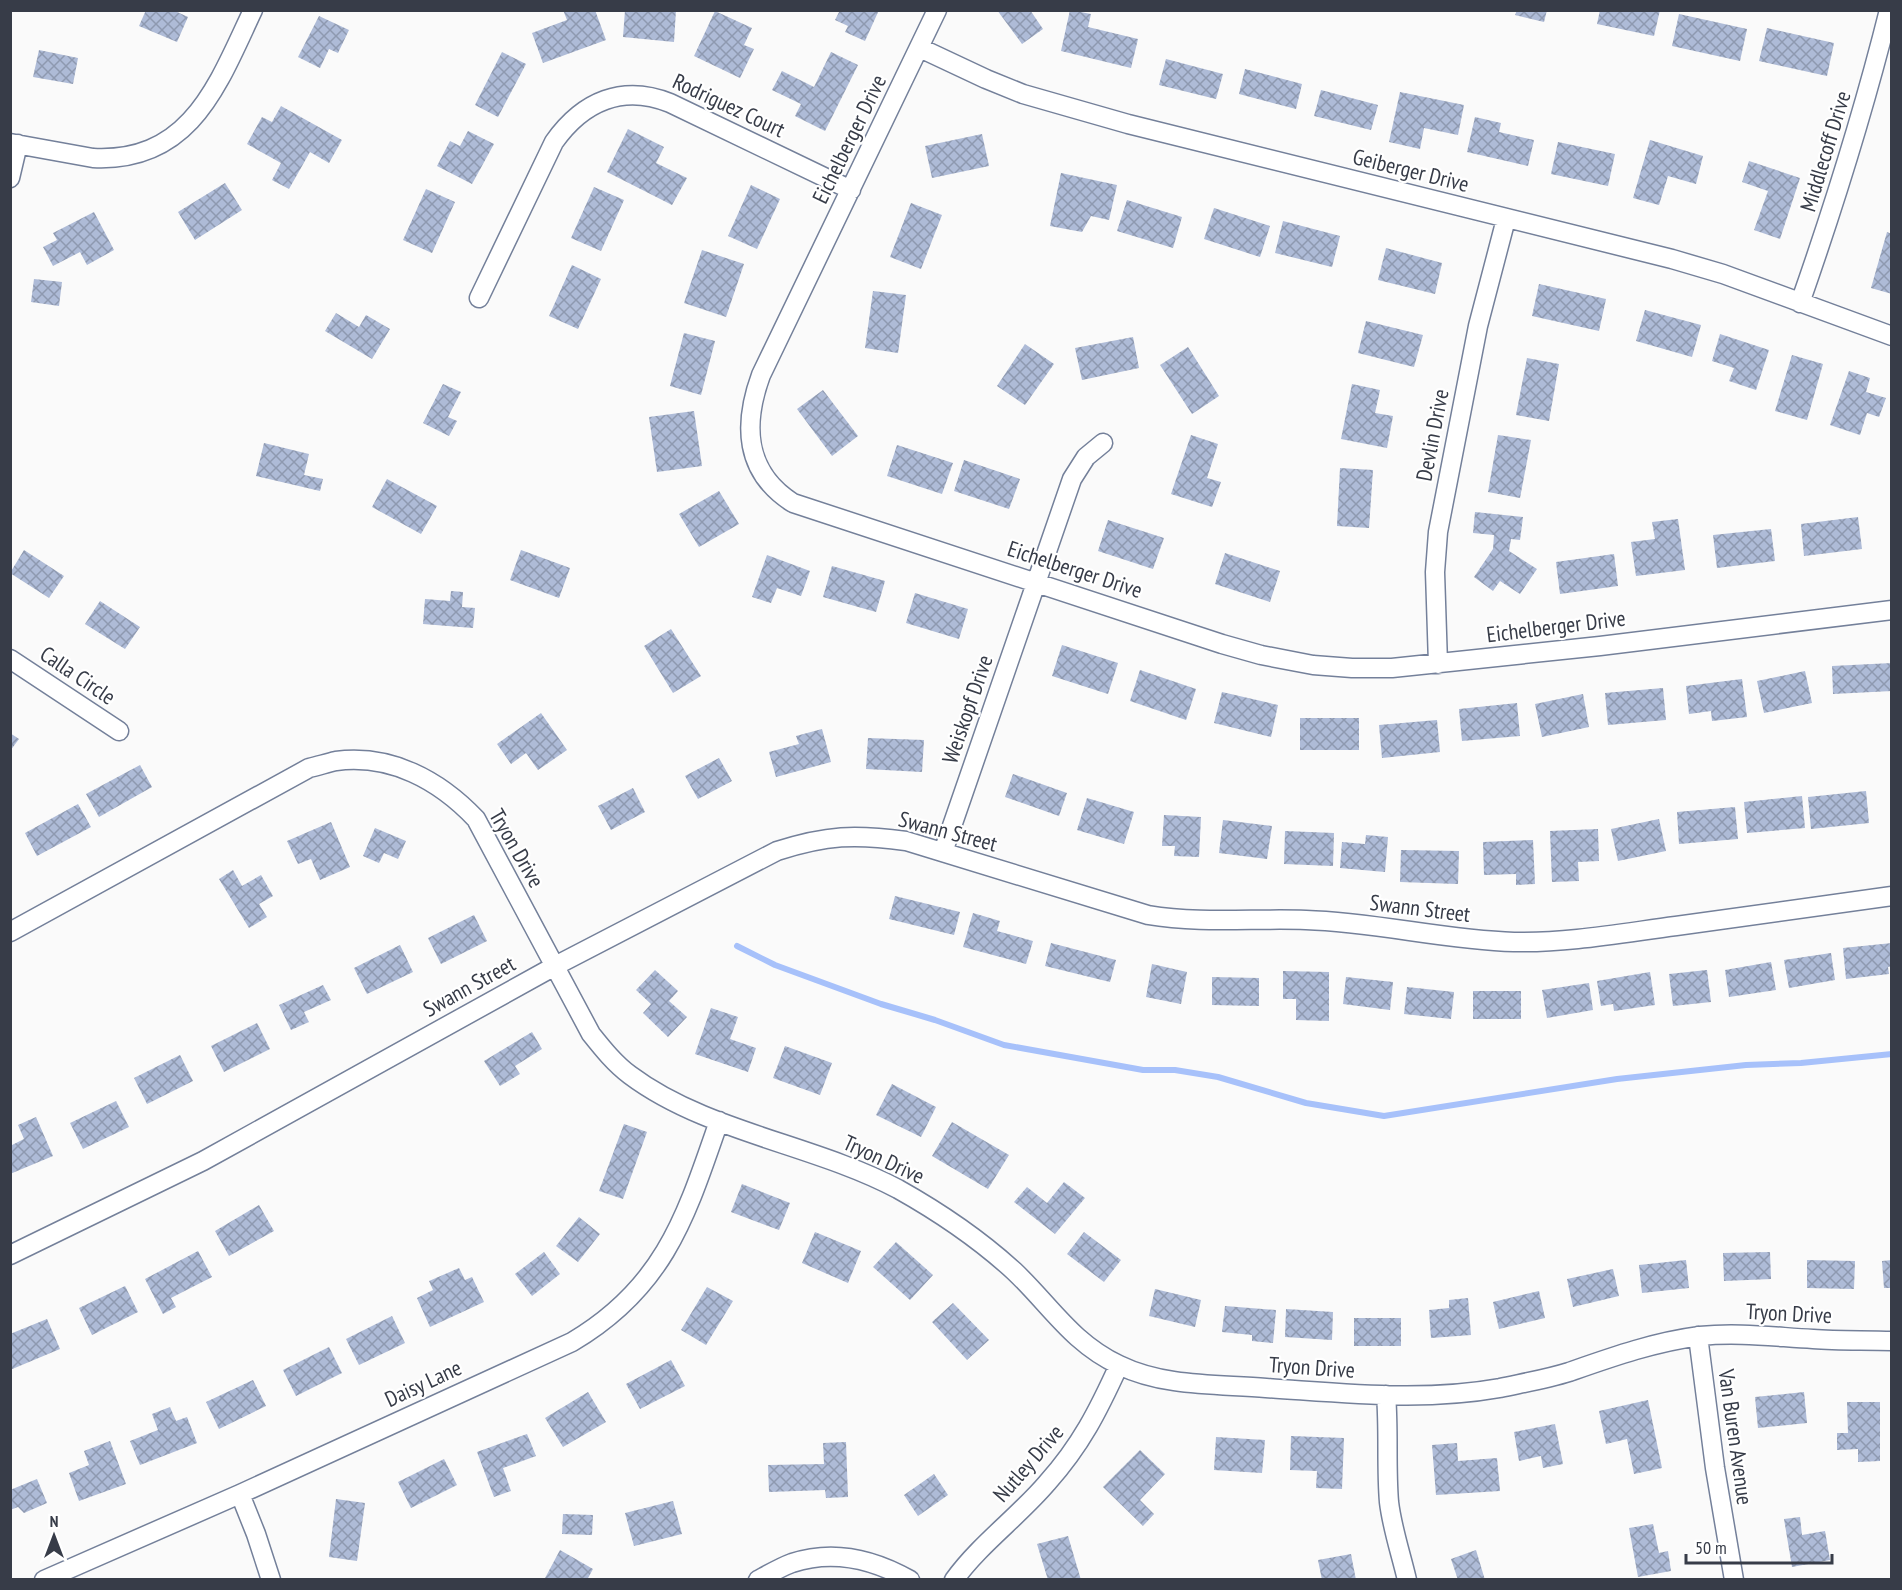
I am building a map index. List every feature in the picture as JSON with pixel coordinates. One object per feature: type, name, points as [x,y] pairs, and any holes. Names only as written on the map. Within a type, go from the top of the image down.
[{"type":"street","points":[[10,178],[14,143],[106,159],[146,151],[169,139],[198,112],[214,91],[253,10]]},
{"type":"street","name":"Eichelberger Drive","points":[[937,10],[761,375],[752,399],[749,426],[758,464],[772,487],[793,503],[1261,655],[1312,665],[1392,668],[1438,664],[1892,610]]},
{"type":"street","name":"Middlecoff Drive","points":[[1800,303],[1832,214],[1866,100],[1889,10]]},
{"type":"street","name":"Geiberger Drive","points":[[920,48],[986,79],[1044,100],[1128,124],[1672,259],[1723,274],[1892,336]]},
{"type":"street","name":"Rodriguez Court","points":[[479,298],[561,131],[581,113],[617,96],[643,95],[670,103],[851,190]]},
{"type":"street","name":"Devlin Drive","points":[[1438,664],[1435,572],[1438,532],[1478,326],[1506,219]]},
{"type":"street","name":"Weiskopf Drive","points":[[943,852],[1072,479],[1086,457],[1103,443]]},
{"type":"street","name":"Calla Circle","points":[[10,658],[119,731]]},
{"type":"street","name":"Tryon Drive","points":[[10,932],[309,768],[335,761],[361,760],[387,764],[412,772],[436,784],[458,800],[470,813],[483,830],[591,1034],[627,1073],[649,1088],[694,1112],[849,1166],[897,1189],[943,1216],[1016,1273],[1069,1331],[1089,1348],[1119,1365],[1153,1377],[1179,1382],[1410,1397],[1502,1387],[1567,1372],[1655,1344],[1698,1336],[1738,1333],[1816,1339],[1892,1341]]},
{"type":"street","name":"Swann Street","points":[[10,1255],[203,1161],[555,966],[777,850],[802,843],[842,836],[868,836],[906,841],[1148,915],[1174,920],[1307,920],[1373,925],[1515,942],[1582,939],[1892,896]]},
{"type":"street","name":"Daisy Lane","points":[[44,1580],[240,1494],[572,1342],[595,1328],[635,1293],[659,1262],[689,1206],[719,1120]]},
{"type":"street","name":"Van Buren Avenue","points":[[1698,1336],[1715,1468],[1734,1580]]},
{"type":"street","name":"Nutley Drive","points":[[954,1580],[1046,1485],[1071,1455],[1086,1432],[1119,1365]]},
{"type":"street","points":[[1386,1395],[1389,1431],[1387,1462],[1389,1500],[1407,1580]]},
{"type":"street","points":[[240,1494],[271,1580]]},
{"type":"street","points":[[758,1580],[790,1563],[816,1557],[843,1556],[869,1561],[893,1570],[910,1580]]},
{"type":"building","points":[[146,10],[173,10],[188,17],[177,42],[139,26]]},
{"type":"building","points":[[563,10],[595,10],[606,40],[543,63],[532,33],[567,20]]},
{"type":"building","points":[[625,10],[676,10],[674,42],[623,37]]},
{"type":"building","points":[[840,10],[879,10],[865,41],[845,32],[848,26],[835,20]]},
{"type":"building","points":[[997,10],[1030,10],[1043,29],[1022,44]]},
{"type":"building","points":[[1070,10],[1091,14],[1088,27],[1138,39],[1131,68],[1061,51]]},
{"type":"building","points":[[1517,10],[1547,10],[1544,22],[1515,15]]},
{"type":"building","points":[[1600,10],[1660,10],[1654,36],[1597,24]]},
{"type":"building","points":[[715,11],[752,28],[744,45],[754,49],[740,78],[694,56]]},
{"type":"building","points":[[1679,14],[1747,29],[1740,61],[1672,46]]},
{"type":"building","points":[[319,16],[349,30],[338,53],[329,49],[320,68],[298,57]]},
{"type":"building","points":[[1767,28],[1834,43],[1827,76],[1759,61]]},
{"type":"building","points":[[39,50],[78,58],[73,84],[33,77]]},
{"type":"building","points":[[502,52],[526,64],[498,117],[475,105]]},
{"type":"building","points":[[831,52],[858,65],[825,131],[795,116],[801,104],[772,90],[782,71],[814,87]]},
{"type":"building","points":[[1166,59],[1223,74],[1216,99],[1159,85]]},
{"type":"building","points":[[1245,69],[1302,84],[1296,109],[1239,94]]},
{"type":"building","points":[[1321,90],[1378,105],[1371,130],[1314,116]]},
{"type":"building","points":[[1400,92],[1464,105],[1458,135],[1424,128],[1420,149],[1389,142]]},
{"type":"building","points":[[281,106],[342,140],[329,163],[310,152],[289,189],[272,180],[281,163],[247,144],[262,117],[272,122]]},
{"type":"building","points":[[1475,117],[1501,123],[1499,132],[1534,140],[1528,166],[1467,152]]},
{"type":"building","points":[[628,129],[664,147],[656,163],[687,178],[672,205],[607,172]]},
{"type":"building","points":[[468,131],[494,144],[472,184],[437,166],[450,141],[460,146]]},
{"type":"building","points":[[982,134],[989,166],[932,178],[925,146]]},
{"type":"building","points":[[1650,140],[1703,156],[1696,184],[1668,176],[1659,205],[1633,198]]},
{"type":"building","points":[[1558,142],[1615,154],[1608,186],[1551,174]]},
{"type":"building","points":[[1749,161],[1800,178],[1780,239],[1754,230],[1768,191],[1742,182]]},
{"type":"building","points":[[1061,173],[1117,185],[1109,220],[1091,216],[1082,232],[1050,226]]},
{"type":"building","points":[[225,183],[242,210],[195,240],[178,212]]},
{"type":"building","points":[[751,185],[780,199],[757,249],[728,236]]},
{"type":"building","points":[[594,187],[624,200],[601,251],[571,238]]},
{"type":"building","points":[[426,189],[455,202],[432,253],[403,240]]},
{"type":"building","points":[[1127,200],[1182,217],[1173,248],[1117,231]]},
{"type":"building","points":[[911,203],[942,215],[921,269],[890,257]]},
{"type":"building","points":[[1214,208],[1270,226],[1260,257],[1204,239]]},
{"type":"building","points":[[94,212],[114,250],[87,265],[80,252],[53,266],[43,247],[57,240],[53,233]]},
{"type":"building","points":[[1283,221],[1340,236],[1332,267],[1275,253]]},
{"type":"building","points":[[1887,232],[1892,234],[1892,294],[1871,288]]},
{"type":"building","points":[[1386,248],[1442,263],[1435,294],[1378,280]]},
{"type":"building","points":[[702,250],[744,264],[726,317],[684,303]]},
{"type":"building","points":[[572,265],[601,279],[578,329],[549,316]]},
{"type":"building","points":[[34,279],[62,282],[59,306],[31,302]]},
{"type":"building","points":[[1539,284],[1606,299],[1599,331],[1532,316]]},
{"type":"building","points":[[873,291],[906,295],[898,353],[865,348]]},
{"type":"building","points":[[1645,310],[1701,325],[1692,357],[1636,341]]},
{"type":"building","points":[[336,313],[359,327],[366,315],[390,329],[372,359],[325,331]]},
{"type":"building","points":[[1366,321],[1423,335],[1414,367],[1358,353]]},
{"type":"building","points":[[684,333],[715,341],[701,395],[670,386]]},
{"type":"building","points":[[1720,334],[1769,350],[1756,390],[1729,381],[1734,368],[1712,361]]},
{"type":"building","points":[[1133,337],[1139,368],[1082,380],[1075,348]]},
{"type":"building","points":[[1025,344],[1054,364],[1025,405],[997,386]]},
{"type":"building","points":[[1188,347],[1219,396],[1192,414],[1160,365]]},
{"type":"building","points":[[1792,355],[1823,364],[1807,420],[1775,411]]},
{"type":"building","points":[[1527,358],[1559,364],[1549,421],[1516,415]]},
{"type":"building","points":[[1849,371],[1870,378],[1866,392],[1886,398],[1879,417],[1867,413],[1860,435],[1830,425]]},
{"type":"building","points":[[443,384],[461,392],[448,417],[457,421],[449,436],[423,423]]},
{"type":"building","points":[[1352,384],[1380,390],[1375,413],[1393,416],[1387,448],[1341,439]]},
{"type":"building","points":[[823,390],[858,436],[832,456],[797,409]]},
{"type":"building","points":[[694,411],[702,466],[657,472],[649,417]]},
{"type":"building","points":[[1191,435],[1218,444],[1207,478],[1221,482],[1212,507],[1171,494]]},
{"type":"building","points":[[1498,435],[1531,440],[1520,498],[1488,492]]},
{"type":"building","points":[[264,443],[309,454],[304,475],[323,479],[320,491],[256,476]]},
{"type":"building","points":[[897,445],[953,463],[942,494],[887,476]]},
{"type":"building","points":[[964,460],[1020,479],[1009,509],[954,491]]},
{"type":"building","points":[[1340,468],[1373,470],[1369,528],[1337,526]]},
{"type":"building","points":[[387,479],[437,506],[421,534],[372,507]]},
{"type":"building","points":[[719,491],[739,524],[699,547],[679,514]]},
{"type":"building","points":[[1475,512],[1523,517],[1520,540],[1511,539],[1509,551],[1537,569],[1520,594],[1500,581],[1493,591],[1474,577],[1493,549],[1494,535],[1473,533]]},
{"type":"building","points":[[1858,517],[1862,549],[1804,556],[1801,524]]},
{"type":"building","points":[[1678,519],[1685,570],[1636,576],[1631,542],[1655,539],[1652,522]]},
{"type":"building","points":[[1108,520],[1164,538],[1153,569],[1098,551]]},
{"type":"building","points":[[1771,529],[1775,561],[1717,568],[1713,535]]},
{"type":"building","points":[[24,550],[64,576],[49,598],[10,573]]},
{"type":"building","points":[[521,550],[570,568],[559,598],[510,580]]},
{"type":"building","points":[[1225,553],[1280,571],[1270,602],[1215,584]]},
{"type":"building","points":[[1614,554],[1618,586],[1560,594],[1556,562]]},
{"type":"building","points":[[767,555],[810,571],[801,596],[777,588],[771,603],[752,597]]},
{"type":"building","points":[[832,566],[885,581],[876,612],[823,597]]},
{"type":"building","points":[[451,591],[463,592],[462,607],[475,608],[473,628],[423,624],[425,599],[450,601]]},
{"type":"building","points":[[915,593],[968,609],[959,639],[906,623]]},
{"type":"building","points":[[100,601],[140,627],[125,649],[85,624]]},
{"type":"building","points":[[671,629],[701,676],[673,693],[644,646]]},
{"type":"building","points":[[1062,645],[1118,663],[1108,694],[1052,676]]},
{"type":"building","points":[[1892,663],[1892,691],[1833,694],[1832,666]]},
{"type":"building","points":[[1140,670],[1196,689],[1186,720],[1130,701]]},
{"type":"building","points":[[1805,671],[1812,703],[1764,713],[1757,681]]},
{"type":"building","points":[[1742,679],[1747,717],[1712,721],[1711,711],[1689,714],[1686,686]]},
{"type":"building","points":[[1663,688],[1666,720],[1608,725],[1605,693]]},
{"type":"building","points":[[1222,692],[1278,705],[1271,737],[1214,723]]},
{"type":"building","points":[[1583,694],[1589,727],[1542,737],[1535,704]]},
{"type":"building","points":[[1517,703],[1520,736],[1462,741],[1459,709]]},
{"type":"building","points":[[541,713],[567,750],[538,770],[526,753],[511,764],[497,744]]},
{"type":"building","points":[[1300,718],[1359,718],[1359,750],[1300,750]]},
{"type":"building","points":[[1437,720],[1440,752],[1382,758],[1379,725]]},
{"type":"building","points":[[822,729],[831,762],[776,777],[769,752],[799,744],[796,736]]},
{"type":"building","points":[[10,733],[19,739],[10,751]]},
{"type":"building","points":[[868,738],[924,740],[922,772],[866,769]]},
{"type":"building","points":[[719,758],[732,781],[698,799],[685,776]]},
{"type":"building","points":[[140,765],[152,787],[99,817],[86,794]]},
{"type":"building","points":[[1013,774],[1067,793],[1059,816],[1005,797]]},
{"type":"building","points":[[633,788],[645,812],[611,830],[598,806]]},
{"type":"building","points":[[1866,791],[1869,823],[1811,829],[1808,797]]},
{"type":"building","points":[[1802,796],[1805,828],[1747,833],[1744,802]]},
{"type":"building","points":[[1087,798],[1134,812],[1124,844],[1077,830]]},
{"type":"building","points":[[78,804],[91,827],[37,856],[25,833]]},
{"type":"building","points":[[1735,807],[1738,839],[1679,844],[1677,812]]},
{"type":"building","points":[[1164,815],[1201,817],[1199,857],[1174,856],[1175,846],[1162,846]]},
{"type":"building","points":[[1659,819],[1666,851],[1618,861],[1611,829]]},
{"type":"building","points":[[1223,820],[1272,826],[1267,859],[1219,853]]},
{"type":"building","points":[[331,822],[350,867],[320,880],[311,859],[298,864],[287,841]]},
{"type":"building","points":[[375,828],[406,841],[398,859],[384,853],[379,863],[363,856]]},
{"type":"building","points":[[1598,829],[1599,861],[1578,862],[1579,881],[1552,882],[1550,831]]},
{"type":"building","points":[[1285,831],[1334,833],[1333,866],[1284,864]]},
{"type":"building","points":[[1366,835],[1388,837],[1385,872],[1340,868],[1342,842],[1365,844]]},
{"type":"building","points":[[1533,840],[1535,884],[1516,885],[1516,874],[1484,875],[1483,842]]},
{"type":"building","points":[[1401,850],[1459,851],[1458,884],[1400,882]]},
{"type":"building","points":[[233,870],[242,886],[261,875],[273,896],[259,904],[267,917],[249,928],[219,879]]},
{"type":"building","points":[[895,896],[960,912],[954,935],[889,919]]},
{"type":"building","points":[[973,913],[1000,921],[997,931],[1033,941],[1026,964],[963,947]]},
{"type":"building","points":[[474,915],[487,941],[441,964],[428,938]]},
{"type":"building","points":[[1051,943],[1116,960],[1110,982],[1045,966]]},
{"type":"building","points":[[1892,943],[1892,966],[1888,967],[1889,974],[1846,979],[1843,948]]},
{"type":"building","points":[[400,945],[413,972],[367,994],[354,968]]},
{"type":"building","points":[[1831,953],[1835,980],[1789,988],[1784,960]]},
{"type":"building","points":[[1771,962],[1776,990],[1729,997],[1725,970]]},
{"type":"building","points":[[1152,964],[1187,972],[1181,1004],[1146,997]]},
{"type":"building","points":[[655,970],[678,991],[669,1001],[687,1017],[668,1037],[643,1013],[651,1004],[636,990]]},
{"type":"building","points":[[1707,970],[1711,1002],[1673,1006],[1669,974]]},
{"type":"building","points":[[1283,971],[1329,972],[1329,1021],[1296,1020],[1296,999],[1283,999]]},
{"type":"building","points":[[1650,972],[1655,1005],[1614,1011],[1613,1004],[1601,1006],[1597,981]]},
{"type":"building","points":[[1212,977],[1259,978],[1259,1006],[1212,1005]]},
{"type":"building","points":[[1346,977],[1393,982],[1390,1010],[1343,1004]]},
{"type":"building","points":[[1589,983],[1593,1010],[1547,1018],[1542,990]]},
{"type":"building","points":[[323,985],[331,1000],[304,1012],[309,1022],[291,1030],[279,1005]]},
{"type":"building","points":[[1407,987],[1454,992],[1451,1019],[1404,1014]]},
{"type":"building","points":[[1473,991],[1521,991],[1521,1019],[1473,1019]]},
{"type":"building","points":[[711,1008],[738,1017],[730,1039],[756,1048],[748,1072],[695,1054]]},
{"type":"building","points":[[257,1023],[270,1049],[224,1072],[211,1046]]},
{"type":"building","points":[[532,1032],[542,1049],[515,1066],[520,1074],[500,1086],[484,1061]]},
{"type":"building","points":[[785,1046],[832,1063],[820,1095],[773,1078]]},
{"type":"building","points":[[180,1055],[193,1081],[147,1104],[134,1078]]},
{"type":"building","points":[[892,1084],[936,1107],[921,1137],[876,1115]]},
{"type":"building","points":[[116,1101],[129,1127],[83,1149],[70,1123]]},
{"type":"building","points":[[36,1117],[53,1156],[10,1174],[10,1146],[24,1139],[18,1125]]},
{"type":"building","points":[[952,1122],[1009,1155],[988,1189],[932,1156]]},
{"type":"building","points":[[624,1124],[647,1132],[623,1199],[599,1191]]},
{"type":"building","points":[[1064,1182],[1085,1198],[1055,1234],[1014,1202],[1027,1187],[1047,1203]]},
{"type":"building","points":[[742,1184],[790,1203],[779,1230],[731,1212]]},
{"type":"building","points":[[259,1205],[274,1231],[229,1256],[215,1231]]},
{"type":"building","points":[[579,1217],[600,1234],[578,1262],[556,1246]]},
{"type":"building","points":[[815,1232],[861,1251],[848,1283],[802,1263]]},
{"type":"building","points":[[1084,1232],[1121,1260],[1104,1282],[1067,1254]]},
{"type":"building","points":[[896,1242],[933,1275],[910,1300],[873,1267]]},
{"type":"building","points":[[198,1251],[212,1277],[171,1298],[176,1307],[163,1314],[145,1279]]},
{"type":"building","points":[[544,1252],[560,1274],[532,1296],[515,1274]]},
{"type":"building","points":[[1770,1252],[1771,1279],[1724,1281],[1723,1253]]},
{"type":"building","points":[[1686,1260],[1689,1288],[1642,1293],[1639,1265]]},
{"type":"building","points":[[1807,1260],[1855,1261],[1854,1289],[1807,1288]]},
{"type":"building","points":[[1892,1260],[1892,1288],[1884,1288],[1882,1261]]},
{"type":"building","points":[[459,1268],[465,1280],[472,1277],[484,1302],[430,1327],[417,1298],[433,1290],[429,1281]]},
{"type":"building","points":[[1613,1269],[1619,1296],[1573,1307],[1567,1279]]},
{"type":"building","points":[[125,1286],[138,1312],[92,1335],[79,1308]]},
{"type":"building","points":[[707,1287],[733,1301],[706,1345],[681,1330]]},
{"type":"building","points":[[1155,1289],[1201,1300],[1195,1327],[1149,1316]]},
{"type":"building","points":[[1539,1291],[1545,1318],[1499,1329],[1493,1302]]},
{"type":"building","points":[[1468,1298],[1471,1335],[1431,1338],[1429,1310],[1449,1308],[1449,1300]]},
{"type":"building","points":[[953,1303],[989,1340],[967,1360],[932,1322]]},
{"type":"building","points":[[1225,1306],[1276,1310],[1273,1343],[1252,1341],[1252,1335],[1222,1332]]},
{"type":"building","points":[[1286,1309],[1333,1312],[1332,1340],[1285,1337]]},
{"type":"building","points":[[392,1316],[405,1343],[359,1365],[346,1339]]},
{"type":"building","points":[[1354,1318],[1401,1318],[1401,1346],[1354,1346]]},
{"type":"building","points":[[47,1319],[60,1349],[10,1370],[10,1334]]},
{"type":"building","points":[[329,1347],[342,1373],[296,1396],[283,1370]]},
{"type":"building","points":[[671,1360],[685,1386],[640,1409],[626,1384]]},
{"type":"building","points":[[253,1380],[266,1406],[219,1429],[206,1402]]},
{"type":"building","points":[[588,1392],[606,1422],[563,1447],[545,1418]]},
{"type":"building","points":[[1804,1392],[1807,1423],[1758,1428],[1755,1397]]},
{"type":"building","points":[[1648,1400],[1662,1468],[1634,1474],[1627,1439],[1606,1444],[1599,1411]]},
{"type":"building","points":[[1847,1402],[1880,1402],[1880,1461],[1858,1462],[1858,1449],[1837,1450],[1837,1433],[1848,1433]]},
{"type":"building","points":[[170,1407],[176,1421],[187,1417],[197,1443],[140,1465],[130,1441],[158,1430],[152,1414]]},
{"type":"building","points":[[1555,1424],[1563,1464],[1543,1468],[1541,1456],[1519,1461],[1514,1432]]},
{"type":"building","points":[[527,1434],[536,1456],[503,1468],[511,1491],[494,1497],[477,1452]]},
{"type":"building","points":[[1291,1436],[1344,1438],[1342,1489],[1316,1488],[1317,1471],[1290,1470]]},
{"type":"building","points":[[1216,1437],[1265,1440],[1262,1473],[1214,1470]]},
{"type":"building","points":[[110,1441],[126,1484],[79,1501],[69,1473],[89,1465],[84,1451]]},
{"type":"building","points":[[846,1442],[848,1497],[826,1498],[825,1490],[769,1492],[768,1465],[824,1464],[823,1443]]},
{"type":"building","points":[[1457,1443],[1458,1461],[1497,1458],[1500,1491],[1436,1495],[1432,1445]]},
{"type":"building","points":[[1140,1450],[1165,1474],[1140,1500],[1154,1514],[1143,1526],[1103,1487]]},
{"type":"building","points":[[444,1459],[457,1485],[411,1508],[398,1482]]},
{"type":"building","points":[[934,1474],[948,1495],[918,1516],[904,1495]]},
{"type":"building","points":[[37,1479],[47,1503],[24,1513],[18,1507],[10,1510],[10,1490]]},
{"type":"building","points":[[336,1499],[365,1503],[357,1561],[329,1557]]},
{"type":"building","points":[[673,1501],[682,1534],[634,1546],[625,1513]]},
{"type":"building","points":[[563,1514],[593,1515],[592,1535],[562,1534]]},
{"type":"building","points":[[1800,1517],[1802,1535],[1825,1531],[1830,1560],[1792,1567],[1784,1519]]},
{"type":"building","points":[[1653,1524],[1659,1553],[1668,1551],[1671,1571],[1638,1577],[1629,1528]]},
{"type":"building","points":[[1068,1536],[1081,1580],[1048,1580],[1037,1544]]},
{"type":"building","points":[[560,1550],[593,1569],[587,1580],[544,1580]]},
{"type":"building","points":[[1476,1550],[1485,1580],[1458,1580],[1451,1559]]},
{"type":"building","points":[[1351,1554],[1356,1580],[1322,1580],[1318,1560]]},
{"type":"waterway","points":[[737,946],[775,965],[881,1004],[935,1020],[1004,1045],[1143,1070],[1175,1070],[1218,1077],[1306,1103],[1384,1116],[1617,1079],[1746,1065],[1801,1063],[1892,1054]]}]
